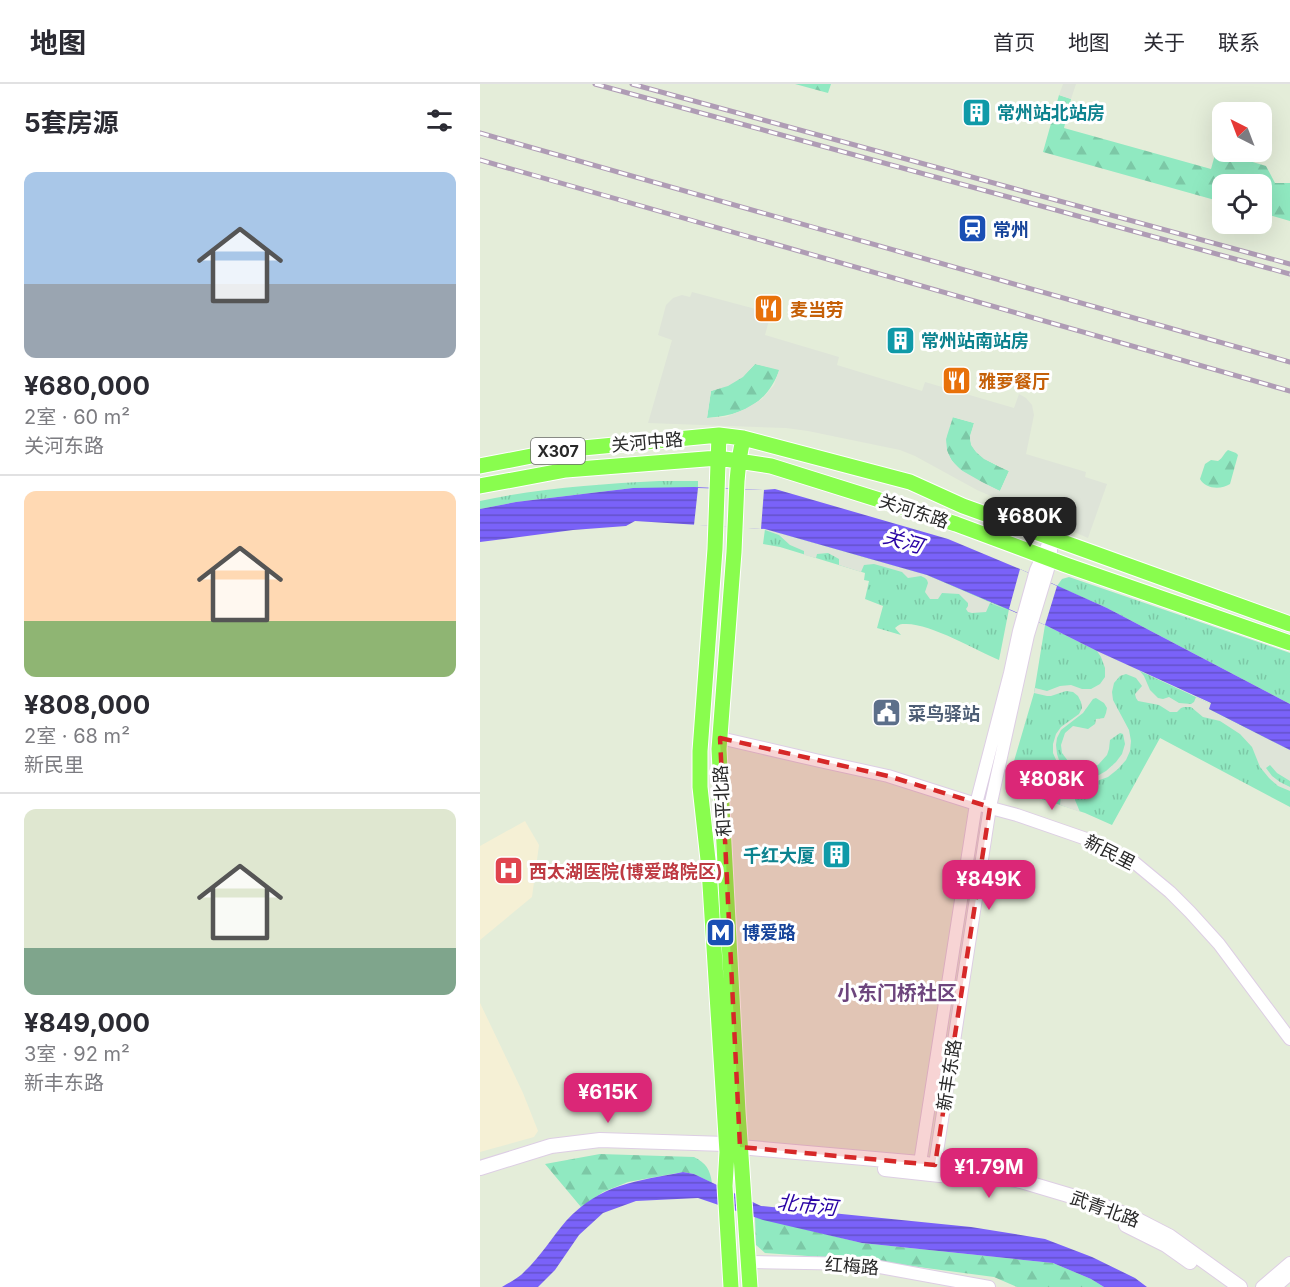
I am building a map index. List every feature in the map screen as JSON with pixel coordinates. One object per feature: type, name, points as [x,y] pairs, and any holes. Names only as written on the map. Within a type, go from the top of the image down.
[{"type":"main road","name":"关河中路","points":[[480,466],[562,450],[719,435],[743,438]]},
{"type":"main road","name":"和平北路","points":[[719,435],[715,549],[700,751],[700,787],[710,869],[733,1149],[743,1195],[749,1262]]},
{"type":"main road","name":"和平北路","points":[[731,1287],[725,1186],[733,1149],[719,750],[737,481],[743,438]]},
{"type":"main road","name":"关河东路","points":[[743,438],[910,482],[963,506],[1023,529],[1290,624]]},
{"type":"main road","name":"关河中路","points":[[480,486],[566,470],[718,458],[739,460]]},
{"type":"main road","name":"关河东路","points":[[739,460],[792,472],[956,524],[1290,643]]},
{"type":"main road","points":[[480,1168],[551,1146],[600,1140],[733,1149]]},
{"type":"main road","name":"武青北路","points":[[733,1149],[927,1167],[1021,1182],[1095,1203],[1134,1218],[1169,1236],[1240,1287]]},
{"type":"main road","name":"武青北路","points":[[927,1167],[1017,1187],[1131,1227],[1166,1245],[1226,1287]]},
{"type":"main road","points":[[749,1262],[750,1287]]},
{"type":"street","points":[[1023,633],[1051,538]]},
{"type":"street","name":"新丰东路","points":[[927,1167],[976,804],[1010,673],[1023,633]]},
{"type":"street","name":"新丰东路","points":[[927,1167],[1023,633]]},
{"type":"street","name":"新民里","points":[[720,738],[888,776],[1098,843],[1135,863],[1190,912],[1219,944],[1290,1040]]},
{"type":"street","name":"红梅路","points":[[749,1262],[863,1264],[989,1287]]},
{"type":"street","points":[[1262,1287],[1290,1263]]},
{"type":"street","points":[[1275,1287],[1290,1274]]},
{"type":"highlighted area","points":[[720,738],[888,776],[990,807],[935,1165],[740,1147]]},
{"type":"shaded area","points":[[1063,84],[1076,84],[1071,99],[1059,95]]},
{"type":"shaded area","points":[[692,292],[771,313],[765,335],[839,357],[837,365],[922,391],[925,382],[1014,408],[1019,394],[1026,398],[1032,405],[1034,415],[1026,454],[1086,472],[1085,477],[1107,484],[1088,538],[977,490],[900,450],[786,428],[648,423],[672,340],[658,335],[666,305],[673,298],[682,295],[690,297]],"holes":[[[755,364],[779,370],[774,385],[762,399],[726,417],[707,418],[711,391],[728,386],[743,377]],[[953,417],[974,423],[970,436],[971,445],[976,452],[984,459],[1009,471],[1000,491],[961,470],[952,461],[947,451],[946,439]]]},
{"type":"shaded area","points":[[765,529],[927,575],[1008,610],[990,603],[986,612],[968,612],[966,609],[968,603],[959,594],[942,593],[938,599],[930,599],[925,592],[927,580],[921,576],[908,578],[902,572],[874,564],[864,565],[861,572],[839,565],[839,559],[828,553],[817,554],[816,558],[804,555],[804,551]]},
{"type":"shaded area","points":[[1097,651],[1139,670],[1150,690],[1158,698],[1169,697],[1179,703],[1191,704],[1196,697],[1211,704],[1209,709],[1290,750],[1290,781],[1277,773],[1270,765],[1266,768],[1272,776],[1290,787],[1290,791],[1278,786],[1269,778],[1260,767],[1252,747],[1240,734],[1220,721],[1203,717],[1191,707],[1170,712],[1159,705],[1138,701],[1135,694],[1142,686],[1136,678],[1126,674],[1120,676],[1114,683],[1112,692],[1113,700],[1129,730],[1130,751],[1126,760],[1108,777],[1087,782],[1077,788],[1075,800],[1080,812],[1060,805],[1061,794],[1057,791],[1044,791],[1027,786],[1018,788],[1017,791],[1014,790],[1009,778],[1010,773],[1020,771],[1030,773],[1040,784],[1046,785],[1058,780],[1061,771],[1053,753],[1056,734],[1061,727],[1079,714],[1082,708],[1078,696],[1073,692],[1066,691],[1047,696],[1034,693],[1035,688],[1047,691],[1071,685],[1091,689],[1100,684],[1105,677],[1101,657]],"holes":[[[1096,698],[1107,708],[1104,718],[1096,719],[1095,724],[1088,729],[1073,726],[1065,733],[1061,745],[1062,753],[1068,763],[1064,765],[1057,754],[1057,738],[1061,730],[1083,713]],[[1120,733],[1123,734],[1125,744],[1122,754],[1106,771],[1091,776],[1090,769],[1098,765],[1107,755],[1110,740]]]},
{"type":"shaded area","name":"西太湖医院(博爱路院区)","points":[[525,821],[539,845],[532,897],[480,940],[480,846]]},
{"type":"shaded area","points":[[480,1003],[523,1093],[538,1131],[534,1137],[480,1152]]},
{"type":"green space","points":[[795,84],[831,84],[828,93]]},
{"type":"green space","points":[[1059,95],[1071,99],[1064,128],[1211,169],[1213,162],[1253,162],[1266,166],[1270,174],[1212,174],[1212,199],[1043,152]]},
{"type":"green space","points":[[1272,177],[1275,183],[1290,183],[1290,221],[1272,216]]},
{"type":"green space","points":[[755,364],[780,369],[768,391],[760,400],[742,411],[707,418],[711,391],[735,381]]},
{"type":"green space","points":[[952,417],[974,423],[970,437],[974,449],[997,466],[1009,471],[1000,491],[965,473],[951,459],[946,441]]},
{"type":"green space","points":[[1228,450],[1238,455],[1230,484],[1218,488],[1209,487],[1200,479],[1205,464],[1211,460],[1218,461]]},
{"type":"green space","points":[[698,481],[698,488],[633,488],[516,502],[480,509],[480,501],[525,493],[592,485]]},
{"type":"green space","points":[[765,529],[927,575],[1009,609],[999,660],[926,627],[900,624],[895,628],[901,635],[877,628],[883,606],[865,599],[869,581],[864,580],[865,573],[763,544]]},
{"type":"green space","points":[[1069,577],[1290,653],[1290,704],[1107,608],[1057,586],[1062,579]]},
{"type":"green space","points":[[1045,625],[1211,704],[1209,708],[1290,750],[1290,807],[1160,738],[1112,825],[1085,813],[1014,790],[1009,778],[1034,693]]},
{"type":"green space","points":[[600,1154],[694,1157],[707,1167],[712,1183],[694,1174],[683,1172],[628,1182],[603,1192],[581,1207],[545,1164]]},
{"type":"green space","points":[[755,1217],[862,1243],[1053,1263],[1104,1287],[1017,1287],[994,1277],[866,1260],[765,1253],[756,1245]]},
{"type":"water","name":"关河","points":[[633,488],[775,489],[948,539],[1020,569],[1107,608],[1290,704],[1290,750],[1209,709],[1211,703],[1045,625],[927,575],[765,529],[635,521],[626,526],[480,542],[480,509],[516,502]]},
{"type":"water","points":[[683,1172],[694,1174],[761,1206],[971,1227],[1045,1239],[1092,1257],[1135,1278],[1147,1287],[1104,1287],[1053,1263],[862,1243],[763,1220],[698,1198],[636,1201],[603,1213],[579,1235],[555,1270],[538,1287],[502,1287],[523,1273],[566,1221],[592,1199],[620,1186]]},
{"type":"pier","points":[[698,488],[764,490],[761,529],[694,525]]},
{"type":"pier","points":[[1020,569],[1057,586],[1045,625],[1009,609]]},
{"type":"railway","points":[[595,84],[1290,274]]},
{"type":"railway","points":[[632,84],[1290,264]]},
{"type":"railway","points":[[480,133],[1290,362]]},
{"type":"railway","points":[[480,160],[1290,391]]},
{"type":"place","name":"常州站北站房","points":[[976,112]]},
{"type":"place","name":"常州","points":[[972,229]]},
{"type":"place","name":"麦当劳","points":[[769,309]]},
{"type":"place","name":"常州站南站房","points":[[900,340]]},
{"type":"place","name":"雅萝餐厅","points":[[957,381]]},
{"type":"place","name":"菜鸟驿站","points":[[887,713]]},
{"type":"place","name":"千红大厦","points":[[836,855]]},
{"type":"place","name":"西太湖医院(博爱路院区)","points":[[508,871]]},
{"type":"place","name":"博爱路","points":[[721,932]]},
{"type":"district","name":"小东门桥社区","points":[[897,993]]},
{"type":"water label","name":"北市河","points":[[807,1205]]}]
